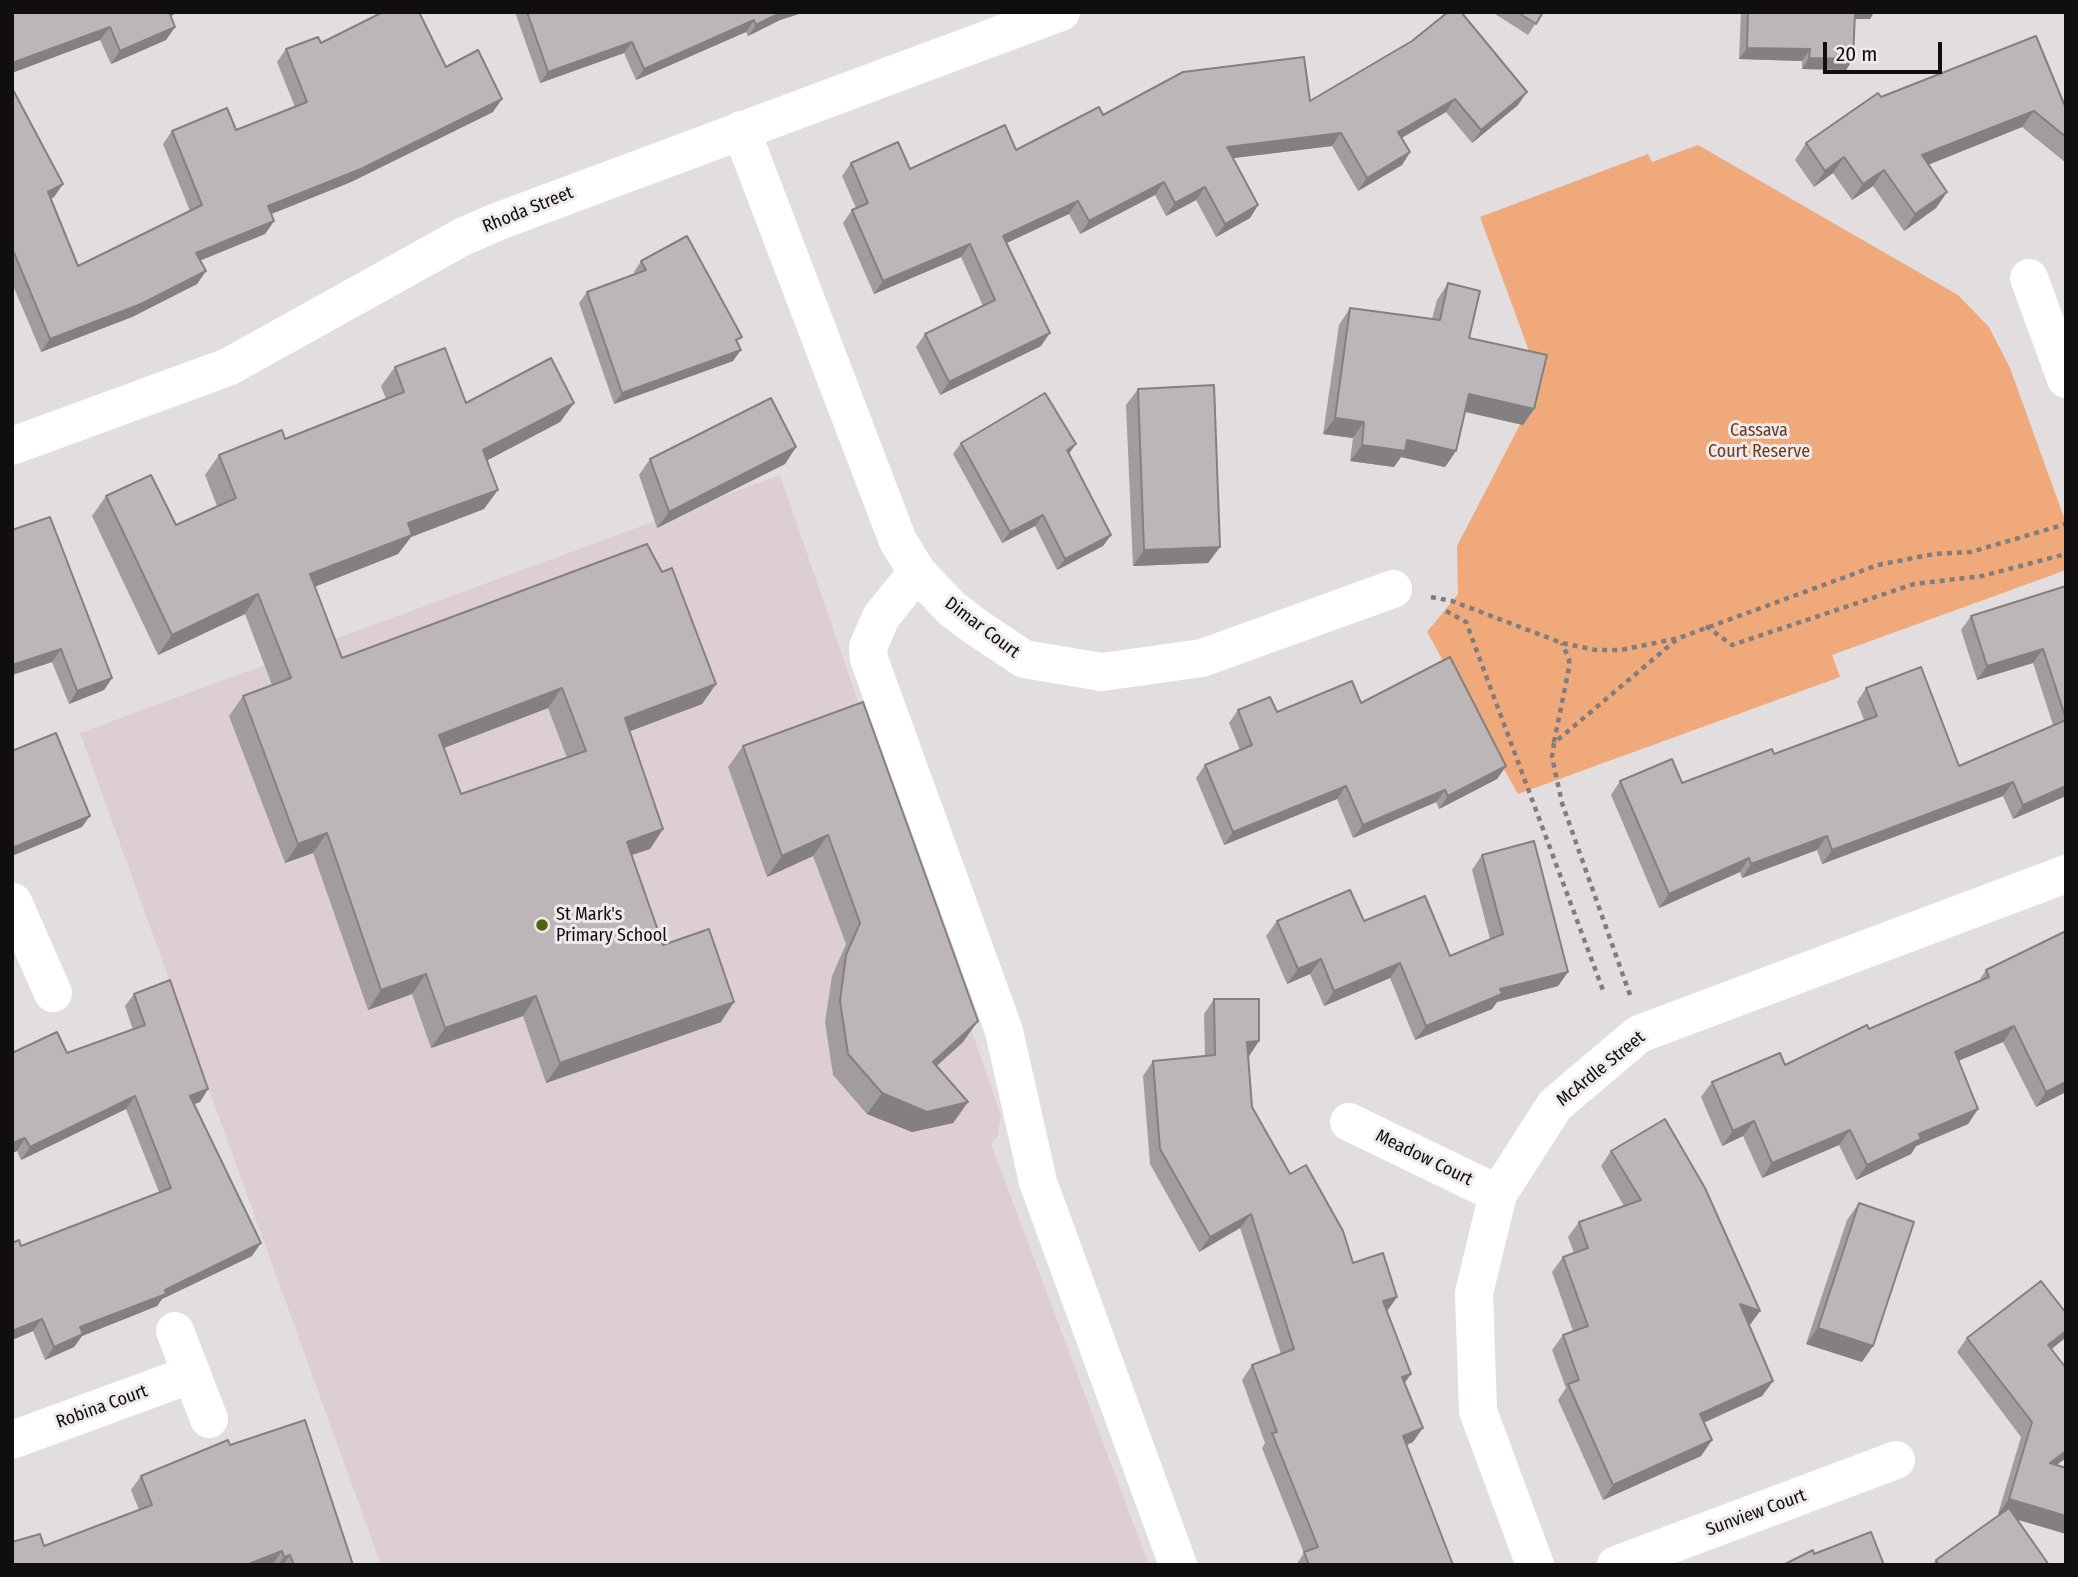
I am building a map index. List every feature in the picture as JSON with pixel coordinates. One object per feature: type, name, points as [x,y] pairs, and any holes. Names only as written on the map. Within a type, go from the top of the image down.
[{"type":"street","name":"Rhoda Street","points":[[12,446],[228,367],[474,231],[563,195],[1061,12]]},
{"type":"street","name":"Dimar Court","points":[[741,130],[898,541],[917,572],[952,609],[1024,659],[1102,672],[1202,658],[1393,589]]},
{"type":"street","points":[[2029,278],[2066,379]]},
{"type":"street","points":[[917,572],[881,617],[868,647],[869,659],[1003,1031],[1038,1182],[1178,1565]]},
{"type":"street","name":"McArdle Street","points":[[1535,1565],[1478,1411],[1474,1293],[1498,1194],[1555,1105],[1639,1034],[2066,874]]},
{"type":"street","points":[[13,902],[23,951],[53,993]]},
{"type":"street","name":"Meadow Court","points":[[1349,1122],[1498,1194]]},
{"type":"street","points":[[175,1331],[209,1419]]},
{"type":"street","name":"Robina Court","points":[[12,1440],[192,1374]]},
{"type":"street","name":"Sunview Court","points":[[1616,1565],[1896,1460]]},
{"type":"path","points":[[1393,589],[1452,601],[1562,643],[1596,650],[1620,650],[1679,638],[1878,565],[1934,554],[1971,552],[2066,524]]},
{"type":"path","points":[[1706,626],[1732,645],[1914,584],[1982,576],[2066,554]]},
{"type":"path","points":[[1446,611],[1466,622],[1604,993]]},
{"type":"path","points":[[1554,743],[1679,638]]},
{"type":"path","points":[[1562,643],[1569,659],[1569,668],[1554,743],[1554,771],[1562,803],[1627,980],[1639,1034]]},
{"type":"shaded area","name":"St Mark's Primary School","points":[[780,475],[1001,1116],[997,1137],[991,1144],[1149,1565],[381,1565],[80,733]]},
{"type":"green space","name":"Cassava Court Reserve","points":[[1698,145],[1958,295],[1989,327],[2010,368],[2066,523],[2066,570],[1832,655],[1840,677],[1518,794],[1427,632],[1458,594],[1457,546],[1541,384],[1480,217],[1648,154],[1652,162]]},
{"type":"building","points":[[12,12],[169,12],[175,27],[120,51],[110,27],[12,63]]},
{"type":"building","points":[[383,12],[419,12],[446,67],[478,50],[502,99],[361,169],[268,206],[274,221],[196,253],[206,271],[141,304],[50,339],[12,248],[12,88],[63,184],[48,192],[78,266],[202,205],[172,131],[227,108],[236,130],[307,102],[286,49],[318,37],[321,43]]},
{"type":"building","points":[[527,12],[782,12],[756,25],[754,20],[644,69],[632,42],[548,72]]},
{"type":"building","points":[[1448,12],[1461,12],[1527,92],[1481,130],[1455,99],[1398,132],[1410,152],[1367,178],[1341,133],[1227,147],[1258,205],[1225,224],[1205,187],[1175,203],[1164,182],[1089,221],[1078,201],[1003,236],[1050,333],[949,382],[925,334],[995,300],[970,244],[883,281],[852,210],[868,203],[851,163],[898,142],[910,169],[1005,125],[1016,150],[1099,107],[1103,115],[1183,72],[1304,57],[1310,101],[1412,41]]},
{"type":"building","points":[[1517,12],[1543,12],[1536,24]]},
{"type":"building","points":[[1748,12],[1855,12],[1853,59],[1809,58],[1810,49],[1747,48]]},
{"type":"building","points":[[2036,36],[2064,104],[2066,102],[2066,137],[2034,111],[1922,155],[1947,192],[1915,214],[1884,170],[1863,184],[1844,157],[1825,171],[1806,143],[1878,93],[1881,97]]},
{"type":"building","points":[[687,236],[742,337],[736,340],[741,350],[622,393],[587,292],[646,270],[641,261]]},
{"type":"building","points":[[1448,283],[1480,291],[1469,338],[1547,355],[1534,409],[1469,394],[1456,451],[1407,440],[1405,451],[1362,445],[1364,422],[1335,418],[1350,308],[1440,320]]},
{"type":"building","points":[[445,348],[466,403],[551,358],[574,403],[483,450],[498,490],[408,523],[412,535],[310,574],[342,658],[647,544],[662,572],[672,568],[716,684],[625,718],[663,829],[627,842],[663,945],[709,929],[734,1002],[560,1063],[536,996],[445,1028],[426,974],[381,990],[327,833],[298,844],[243,696],[291,678],[258,594],[172,635],[106,496],[151,475],[176,525],[236,498],[219,455],[282,430],[285,439],[404,392],[395,367]],"holes":[[[562,688],[586,751],[461,794],[439,735]]]},
{"type":"building","points":[[1214,385],[1220,547],[1144,550],[1138,389]]},
{"type":"building","points":[[1045,393],[1076,444],[1067,450],[1111,535],[1065,559],[1043,515],[1010,532],[961,443]]},
{"type":"building","points":[[771,398],[796,447],[669,512],[650,459]]},
{"type":"building","points":[[50,517],[112,678],[77,691],[61,649],[12,665],[12,530]]},
{"type":"building","points":[[2066,586],[2066,719],[2043,649],[1987,666],[1971,616]]},
{"type":"building","points":[[1450,657],[1506,766],[1448,796],[1445,790],[1363,825],[1346,786],[1233,832],[1205,765],[1252,745],[1238,710],[1270,697],[1277,712],[1352,681],[1361,703]]},
{"type":"building","points":[[1921,667],[1959,766],[2066,720],[2066,786],[2023,805],[2013,782],[1832,850],[1827,836],[1751,864],[1749,858],[1669,894],[1620,781],[1672,759],[1682,783],[1772,749],[1774,754],[1877,716],[1866,688]]},
{"type":"building","points":[[863,702],[978,1021],[933,1062],[968,1102],[927,1112],[882,1093],[848,1054],[840,1001],[846,955],[860,923],[828,835],[782,856],[743,746]]},
{"type":"building","points":[[56,733],[90,816],[12,848],[12,751]]},
{"type":"building","points":[[1534,841],[1568,972],[1500,989],[1502,994],[1426,1026],[1400,963],[1334,991],[1321,959],[1298,969],[1277,921],[1350,890],[1364,921],[1425,896],[1450,956],[1503,934],[1482,855]]},
{"type":"building","points":[[2066,931],[2066,1082],[2046,1092],[2014,1026],[1955,1052],[1978,1109],[1919,1134],[1921,1139],[1867,1165],[1850,1130],[1772,1163],[1754,1121],[1733,1131],[1712,1082],[1780,1053],[1785,1065],[1867,1025],[1869,1029],[1989,977],[1986,970]]},
{"type":"building","points":[[170,980],[208,1089],[190,1096],[261,1243],[165,1290],[166,1294],[80,1327],[83,1334],[54,1347],[42,1319],[12,1331],[12,1243],[19,1240],[21,1246],[171,1188],[135,1096],[30,1147],[25,1138],[12,1143],[12,1053],[57,1032],[67,1053],[145,1025],[134,994]]},
{"type":"building","points":[[1214,999],[1259,999],[1259,1041],[1247,1042],[1252,1107],[1290,1174],[1306,1165],[1343,1231],[1353,1263],[1383,1253],[1397,1297],[1383,1301],[1411,1374],[1402,1377],[1423,1428],[1403,1436],[1453,1565],[1309,1565],[1304,1552],[1318,1547],[1272,1433],[1277,1432],[1252,1365],[1294,1349],[1251,1214],[1210,1237],[1160,1149],[1153,1061],[1215,1055]]},
{"type":"building","points":[[1665,1119],[1705,1188],[1760,1311],[1740,1304],[1773,1381],[1700,1414],[1712,1440],[1613,1485],[1568,1384],[1579,1380],[1563,1335],[1588,1326],[1563,1257],[1588,1248],[1579,1222],[1641,1200],[1611,1151]]},
{"type":"building","points":[[1859,1203],[1914,1222],[1873,1346],[1818,1328]]},
{"type":"building","points":[[2041,1281],[2066,1313],[2066,1331],[2048,1345],[2066,1368],[2066,1451],[2050,1463],[2066,1468],[2066,1516],[2009,1499],[2032,1422],[1967,1338]]},
{"type":"building","points":[[305,1420],[353,1565],[294,1565],[290,1555],[284,1557],[282,1551],[246,1565],[12,1565],[12,1542],[40,1534],[44,1546],[152,1505],[141,1476],[228,1440],[230,1445]]},
{"type":"building","points":[[2009,1508],[2049,1565],[1939,1565],[1936,1560]]},
{"type":"building","points":[[1871,1532],[1884,1565],[1783,1565],[1813,1550],[1814,1554]]},
{"type":"place","name":"St Mark's Primary School","points":[[542,925]]}]
